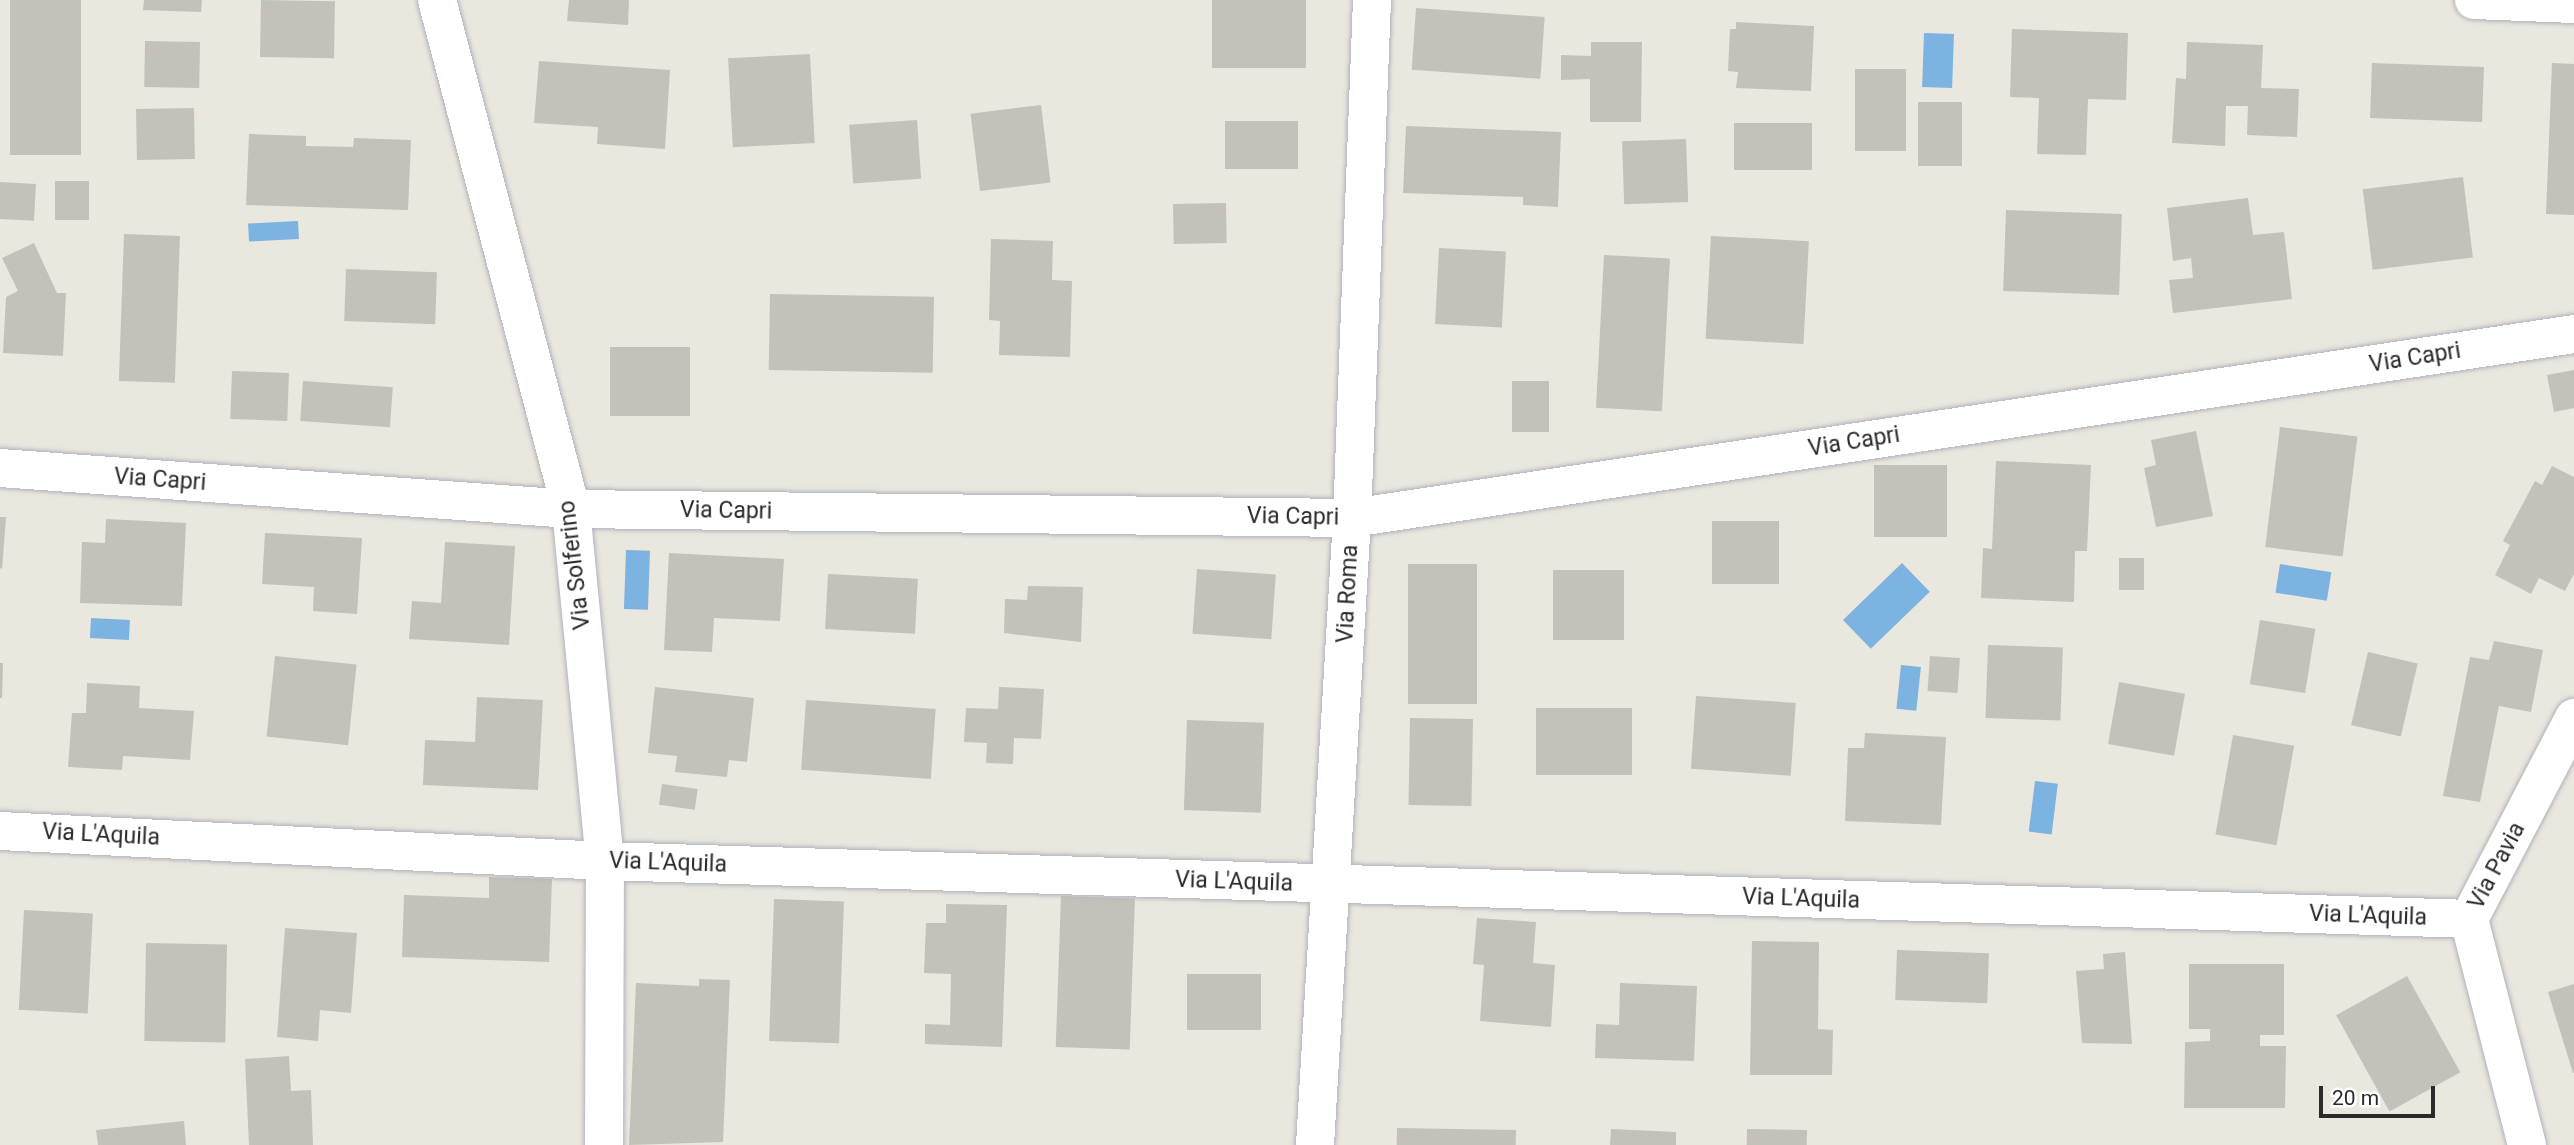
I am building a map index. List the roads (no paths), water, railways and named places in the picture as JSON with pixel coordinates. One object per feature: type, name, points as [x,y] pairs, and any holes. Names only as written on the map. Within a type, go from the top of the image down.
[{"type":"street","name":"Via Solferino","points":[[437,0],[571,509],[605,861],[604,1145]]},
{"type":"street","name":"Via Roma","points":[[1315,1145],[1352,518],[1372,0]]},
{"type":"street","points":[[2473,0],[2574,4]]},
{"type":"street","name":"Via Capri","points":[[0,468],[571,509],[1352,518],[2574,334]]},
{"type":"street","name":"Via Pavia","points":[[2527,1145],[2469,919],[2574,718]]},
{"type":"street","name":"Via L'Aquila","points":[[0,831],[605,861],[2469,919]]},
{"type":"water","points":[[1924,33],[1954,34],[1952,88],[1922,87]]},
{"type":"water","points":[[298,221],[299,239],[249,242],[248,224]]},
{"type":"water","points":[[626,550],[650,551],[648,610],[624,609]]},
{"type":"water","points":[[1902,563],[1930,592],[1871,649],[1843,620]]},
{"type":"water","points":[[2280,564],[2331,572],[2327,601],[2275,593]]},
{"type":"water","points":[[91,618],[130,620],[129,640],[90,638]]},
{"type":"water","points":[[1901,665],[1921,667],[1916,711],[1896,709]]},
{"type":"water","points":[[2035,781],[2058,784],[2052,834],[2029,832]]}]
